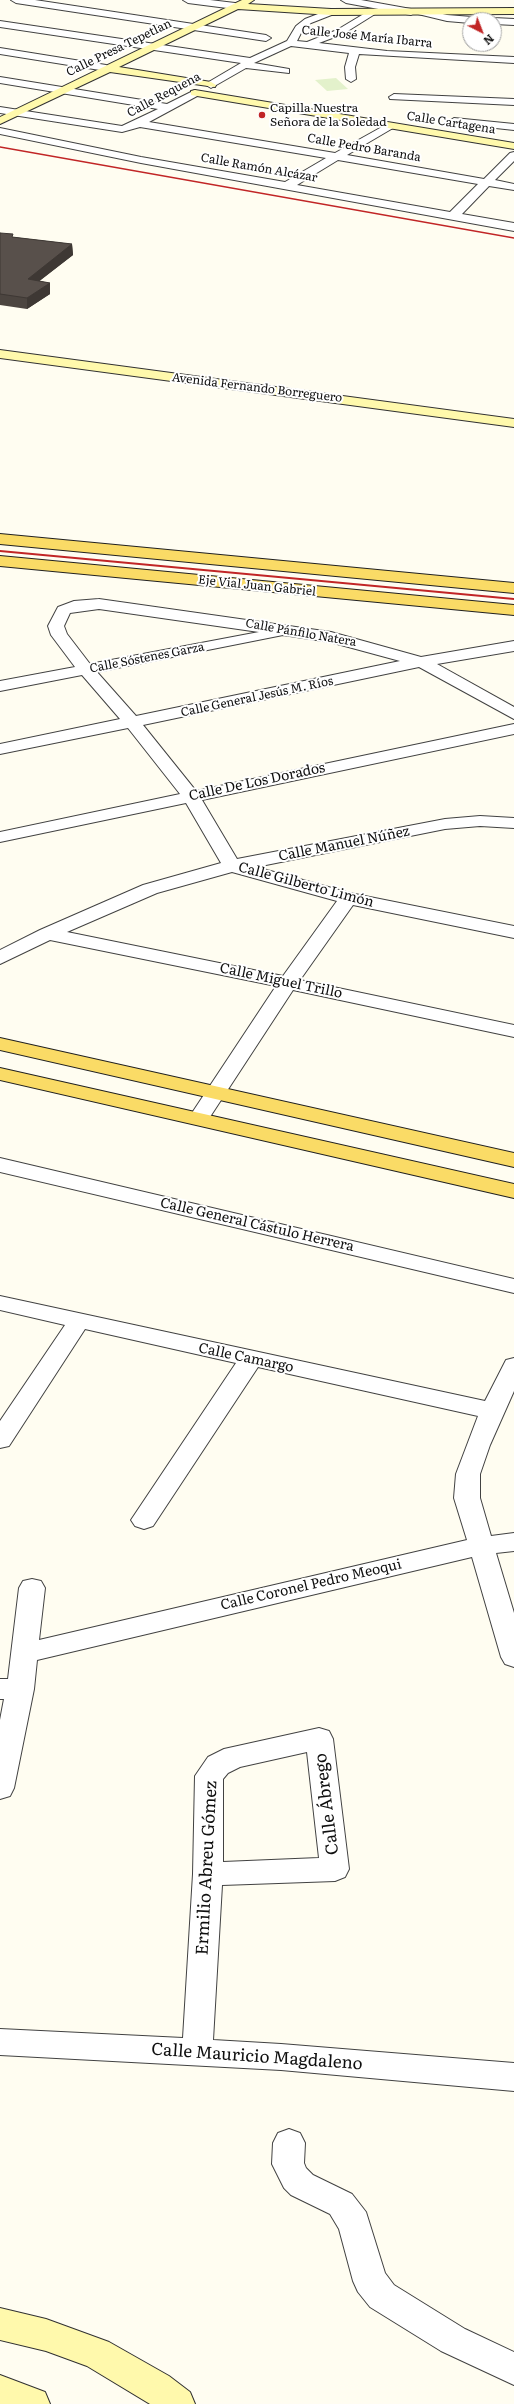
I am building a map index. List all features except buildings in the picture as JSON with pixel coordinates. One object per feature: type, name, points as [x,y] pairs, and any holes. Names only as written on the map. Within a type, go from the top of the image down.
[{"type":"main road","name":"Eje Vial Juan Gabriel","points":[[0,539],[514,588]]},
{"type":"main road","name":"Eje Vial Juan Gabriel","points":[[0,561],[514,610]]},
{"type":"main road","points":[[0,1044],[514,1160]]},
{"type":"main road","points":[[0,1074],[514,1191]]},
{"type":"street","points":[[16,0],[266,38]]},
{"type":"street","points":[[188,0],[235,6],[331,12],[514,11]]},
{"type":"street","name":"Calle Presa Tepetlan","points":[[0,121],[106,68],[250,0]]},
{"type":"street","points":[[346,0],[447,18],[462,19]]},
{"type":"street","points":[[290,43],[296,36],[299,28],[308,21],[331,12]]},
{"type":"street","points":[[308,44],[340,32],[372,12]]},
{"type":"street","points":[[502,21],[514,22]]},
{"type":"street","points":[[0,24],[152,47],[285,70]]},
{"type":"street","name":"Calle José María Ibarra","points":[[290,43],[387,54],[514,60]]},
{"type":"street","name":"Calle Requena","points":[[0,110],[113,129],[128,128],[211,85],[248,63],[290,43]]},
{"type":"street","points":[[0,51],[211,85]]},
{"type":"street","points":[[351,79],[350,67],[355,51]]},
{"type":"street","points":[[0,80],[168,107]]},
{"type":"street","name":"Calle Cartagena","points":[[195,93],[514,146]]},
{"type":"street","points":[[394,97],[514,102]]},
{"type":"street","points":[[454,121],[514,127]]},
{"type":"street","name":"Calle Pedro Baranda","points":[[138,123],[514,186]]},
{"type":"street","points":[[287,186],[389,126]]},
{"type":"street","name":"Calle Ramón Alcázar","points":[[0,131],[141,160],[514,227]]},
{"type":"street","points":[[453,216],[514,155]]},
{"type":"street","name":"Avenida Fernando Borreguero","points":[[0,354],[514,423]]},
{"type":"street","name":"Calle Pánfilo Natera","points":[[74,606],[99,604],[293,630],[366,645],[421,662],[514,714]]},
{"type":"street","name":"Calle Gilberto Limón","points":[[74,606],[64,610],[56,626],[59,635],[86,670],[133,722],[191,796],[232,866],[348,898],[514,932]]},
{"type":"street","name":"Calle Sóstenes Garza","points":[[0,686],[293,630]]},
{"type":"street","name":"Calle General Jesús M. Ríos","points":[[0,749],[421,662],[514,646]]},
{"type":"street","name":"Calle De Los Dorados","points":[[0,837],[514,729]]},
{"type":"street","name":"Calle Manuel Núñez","points":[[0,958],[47,934],[150,889],[232,866],[445,824],[480,821],[514,823]]},
{"type":"street","points":[[199,1119],[288,983],[348,898]]},
{"type":"street","name":"Calle Miguel Trillo","points":[[47,934],[514,1031]]},
{"type":"street","name":"Calle General Cástulo Herrera","points":[[0,1165],[514,1286]]},
{"type":"street","name":"Calle Camargo","points":[[0,1303],[492,1411]]},
{"type":"street","points":[[1,1437],[79,1321]]},
{"type":"street","points":[[144,1520],[251,1359]]},
{"type":"street","points":[[514,1366],[492,1411],[468,1474],[467,1498],[514,1657]]},
{"type":"street","name":"Calle Coronel Pedro Meoqui","points":[[25,1654],[291,1589],[482,1546],[514,1542]]},
{"type":"street","points":[[0,1788],[10,1689],[25,1654],[32,1588]]},
{"type":"street","name":"Calle Ábrego","points":[[208,1874],[335,1869],[319,1739]]},
{"type":"street","name":"Ermilio Abreu Gómez","points":[[197,2054],[208,1874],[209,1776],[212,1770],[224,1760],[319,1739]]},
{"type":"street","name":"Calle Mauricio Magdaleno","points":[[0,2042],[197,2054],[281,2057],[514,2077]]},
{"type":"street","points":[[289,2143],[288,2164],[295,2178],[302,2185],[341,2204],[354,2223],[370,2281],[382,2296],[453,2340],[514,2368]]},
{"type":"street","points":[[0,2324],[46,2335],[97,2353],[158,2388],[178,2404]]},
{"type":"street","points":[[0,2392],[33,2404]]},
{"type":"green space","points":[[336,78],[348,89],[327,91],[315,80]]},
{"type":"railway","points":[[0,147],[514,238]]},
{"type":"railway","points":[[0,551],[514,599]]},
{"type":"place","name":"Capilla Nuestra Señora de la Soledad","points":[[262,115]]}]
